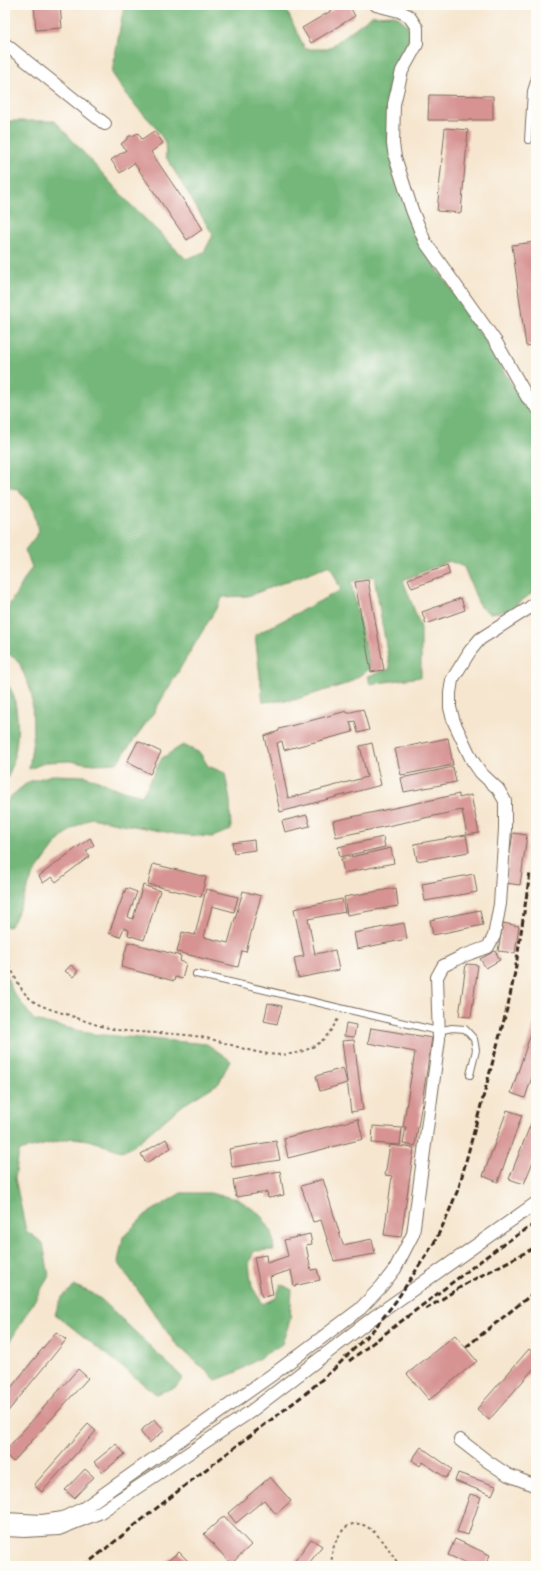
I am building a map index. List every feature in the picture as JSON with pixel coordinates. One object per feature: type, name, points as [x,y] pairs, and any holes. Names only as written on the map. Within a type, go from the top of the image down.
[{"type":"street","points":[[376,5],[399,11],[409,16],[417,28],[417,44],[402,71],[394,104],[394,144],[395,157],[419,230],[425,242],[496,342],[527,397],[536,407]]},
{"type":"street","points":[[5,44],[105,124]]},
{"type":"street","points":[[5,1519],[42,1521],[63,1518],[84,1508],[276,1372],[360,1309],[382,1287],[395,1269],[413,1234],[438,1031],[437,977],[444,966],[463,956],[488,947],[494,936],[500,904],[505,829],[505,801],[498,789],[481,773],[472,760],[454,722],[450,708],[452,680],[470,651],[480,639],[536,602]]},
{"type":"street","points":[[5,1530],[25,1531],[59,1529],[99,1513],[250,1412],[380,1313],[536,1203]]},
{"type":"street","points":[[460,1440],[508,1475],[536,1486]]},
{"type":"lane","points":[[528,140],[531,91],[536,75]]},
{"type":"lane","points":[[196,974],[438,1031],[452,1028],[465,1029],[474,1039],[476,1050],[470,1075]]},
{"type":"path","points":[[5,955],[22,992],[47,1008],[97,1025],[119,1030],[205,1038],[253,1053],[271,1055],[300,1052],[316,1045],[330,1033],[344,1009]]},
{"type":"path","points":[[332,1566],[331,1554],[335,1542],[345,1527],[352,1524],[361,1524],[376,1532],[399,1566]]},
{"type":"green space","points":[[124,5],[284,5],[305,49],[328,49],[371,16],[395,15],[408,25],[409,38],[389,91],[388,142],[396,179],[415,236],[475,324],[519,396],[536,415],[536,590],[508,611],[490,613],[480,607],[464,567],[449,561],[403,580],[421,628],[421,677],[370,684],[368,676],[390,669],[374,576],[351,582],[370,669],[346,684],[294,700],[263,702],[255,635],[341,590],[330,565],[248,596],[223,597],[154,712],[117,763],[94,764],[69,761],[47,762],[29,769],[33,739],[32,694],[19,662],[5,651],[5,612],[32,567],[25,550],[39,532],[32,506],[18,489],[5,487],[5,121],[55,121],[129,203],[186,259],[204,252],[213,235],[166,157],[165,142],[154,125],[130,100],[112,73]]},
{"type":"green space","points":[[5,680],[13,694],[17,716],[17,739],[13,762],[5,784]]},
{"type":"green space","points":[[183,745],[200,753],[208,766],[225,773],[230,801],[231,830],[212,837],[176,834],[91,818],[73,828],[59,840],[33,875],[14,921],[9,927],[5,926],[5,806],[10,797],[28,782],[52,775],[86,776],[120,790],[142,796],[162,758]]},
{"type":"green space","points":[[5,972],[13,992],[34,1020],[93,1034],[207,1044],[230,1060],[219,1083],[183,1105],[132,1147],[121,1151],[89,1140],[72,1138],[19,1151],[15,1178],[26,1231],[43,1243],[49,1276],[5,1350]]},
{"type":"green space","points":[[181,1193],[210,1193],[238,1199],[260,1214],[272,1232],[274,1250],[254,1251],[249,1264],[252,1287],[263,1304],[276,1298],[281,1284],[292,1290],[290,1320],[282,1344],[237,1372],[216,1380],[175,1343],[118,1262],[123,1237],[145,1215]]},
{"type":"green space","points":[[75,1286],[92,1293],[102,1300],[183,1378],[176,1387],[156,1394],[55,1314],[62,1297]]},
{"type":"building","points":[[34,5],[60,5],[62,28],[36,30]]},
{"type":"building","points":[[341,5],[349,5],[355,16],[311,43],[302,28]]},
{"type":"building","points":[[429,95],[493,96],[493,120],[428,120]]},
{"type":"building","points":[[445,128],[468,130],[461,213],[437,211]]},
{"type":"building","points":[[154,131],[163,143],[151,152],[203,229],[187,240],[134,163],[120,173],[111,160],[126,150],[121,144],[129,136],[138,133],[142,139]]},
{"type":"building","points":[[535,242],[536,345],[526,346],[512,245]]},
{"type":"building","points":[[447,565],[450,574],[412,588],[408,579]]},
{"type":"building","points":[[368,580],[384,670],[371,672],[355,582]]},
{"type":"building","points":[[461,598],[465,610],[426,624],[422,612]]},
{"type":"building","points":[[363,709],[369,730],[358,733],[355,721],[350,722],[353,732],[284,750],[282,741],[277,743],[288,798],[367,777],[360,746],[372,743],[381,785],[280,812],[264,736],[279,731],[279,729],[347,711],[347,713]]},
{"type":"building","points":[[448,738],[453,765],[401,775],[395,749]]},
{"type":"building","points":[[138,741],[161,752],[150,774],[127,762]]},
{"type":"building","points":[[453,767],[456,782],[404,792],[401,778]]},
{"type":"building","points":[[459,794],[459,798],[471,795],[479,833],[467,835],[462,810],[336,837],[333,821]]},
{"type":"building","points":[[307,815],[310,826],[285,832],[282,821]]},
{"type":"building","points":[[513,833],[527,835],[520,885],[505,883]]},
{"type":"building","points":[[466,835],[469,852],[417,861],[414,844]]},
{"type":"building","points":[[383,837],[385,847],[340,857],[338,847]]},
{"type":"building","points":[[90,838],[94,845],[86,851],[90,856],[56,882],[52,877],[43,883],[39,876]]},
{"type":"building","points":[[254,840],[255,850],[234,853],[232,843]]},
{"type":"building","points":[[391,848],[394,863],[344,873],[341,859]]},
{"type":"building","points":[[153,864],[206,877],[201,897],[148,884]]},
{"type":"building","points":[[474,874],[477,892],[425,901],[422,884]]},
{"type":"building","points":[[143,885],[160,891],[144,940],[128,935],[129,930],[124,928],[120,937],[109,933],[126,888],[137,892],[128,917],[133,919]]},
{"type":"building","points":[[396,888],[398,906],[347,915],[344,897]]},
{"type":"building","points":[[206,889],[238,897],[234,912],[212,906],[204,937],[228,943],[243,891],[261,896],[246,952],[242,951],[238,967],[177,952],[182,932],[195,935]]},
{"type":"building","points":[[342,899],[345,912],[308,919],[315,954],[335,950],[339,970],[298,978],[294,958],[304,956],[294,909]]},
{"type":"building","points":[[480,910],[483,925],[433,935],[430,920]]},
{"type":"building","points":[[404,923],[407,939],[357,949],[354,933]]},
{"type":"building","points":[[503,923],[519,926],[515,953],[498,951]]},
{"type":"building","points":[[128,942],[181,956],[180,961],[186,963],[182,979],[175,977],[174,981],[121,967]]},
{"type":"building","points":[[495,951],[500,960],[486,968],[480,959]]},
{"type":"building","points":[[466,964],[478,965],[471,1017],[459,1016]]},
{"type":"building","points":[[71,965],[78,971],[73,977],[65,971]]},
{"type":"building","points":[[268,1003],[282,1006],[277,1024],[264,1021]]},
{"type":"building","points":[[536,1018],[536,1065],[525,1098],[511,1093]]},
{"type":"building","points":[[346,1023],[356,1025],[354,1037],[344,1036]]},
{"type":"building","points":[[371,1028],[432,1038],[415,1146],[403,1144],[406,1127],[403,1127],[415,1052],[368,1043]]},
{"type":"building","points":[[354,1040],[363,1110],[351,1112],[342,1041]]},
{"type":"building","points":[[343,1068],[347,1083],[320,1091],[316,1076]]},
{"type":"building","points":[[507,1110],[522,1115],[498,1182],[483,1176]]},
{"type":"building","points":[[533,1118],[536,1120],[536,1154],[524,1184],[509,1179]]},
{"type":"building","points":[[358,1119],[363,1139],[288,1158],[284,1138]]},
{"type":"building","points":[[373,1126],[402,1128],[400,1145],[372,1143]]},
{"type":"building","points":[[166,1139],[171,1148],[146,1163],[141,1154]]},
{"type":"building","points":[[276,1141],[280,1160],[232,1167],[229,1149]]},
{"type":"building","points":[[390,1145],[414,1148],[401,1237],[384,1235],[392,1176],[385,1175]]},
{"type":"building","points":[[280,1171],[284,1195],[268,1198],[267,1192],[236,1197],[233,1180]]},
{"type":"building","points":[[323,1179],[343,1245],[372,1239],[375,1254],[334,1261],[321,1220],[313,1222],[301,1186]]},
{"type":"building","points":[[310,1234],[312,1244],[306,1245],[311,1270],[317,1269],[320,1280],[294,1286],[291,1270],[270,1277],[273,1295],[262,1297],[254,1257],[266,1255],[267,1263],[288,1256],[284,1240]]},
{"type":"building","points":[[56,1332],[66,1340],[5,1415],[5,1395]]},
{"type":"building","points":[[455,1335],[477,1361],[429,1400],[407,1374]]},
{"type":"building","points":[[529,1349],[536,1355],[536,1366],[489,1420],[477,1409]]},
{"type":"building","points":[[78,1369],[88,1378],[13,1462],[5,1454],[5,1451]]},
{"type":"building","points":[[155,1419],[164,1431],[149,1443],[140,1431]]},
{"type":"building","points":[[88,1424],[96,1431],[42,1492],[34,1485]]},
{"type":"building","points":[[116,1444],[125,1454],[103,1472],[94,1462]]},
{"type":"building","points":[[421,1447],[452,1469],[446,1478],[423,1462],[420,1466],[412,1460]]},
{"type":"building","points":[[85,1469],[94,1477],[74,1498],[65,1490]]},
{"type":"building","points":[[458,1473],[496,1486],[492,1495],[455,1481]]},
{"type":"building","points":[[270,1477],[291,1501],[276,1514],[264,1500],[236,1523],[228,1513]]},
{"type":"building","points":[[470,1494],[481,1497],[468,1535],[457,1532]]},
{"type":"building","points":[[224,1516],[251,1545],[231,1564],[204,1534]]},
{"type":"building","points":[[311,1539],[322,1546],[307,1566],[291,1566]]},
{"type":"building","points":[[455,1539],[490,1555],[485,1566],[473,1566],[448,1555]]},
{"type":"building","points":[[179,1552],[193,1566],[161,1566]]},
{"type":"railway","points":[[305,1394],[334,1369],[375,1328],[396,1301],[434,1243],[446,1219],[459,1187],[508,1005],[515,972],[530,873]]},
{"type":"railway","points":[[349,1361],[499,1247],[536,1223]]},
{"type":"railway","points":[[426,1309],[467,1283],[536,1247]]},
{"type":"railway","points":[[466,1347],[536,1291]]},
{"type":"railway","points":[[84,1566],[192,1480],[309,1391]]}]
